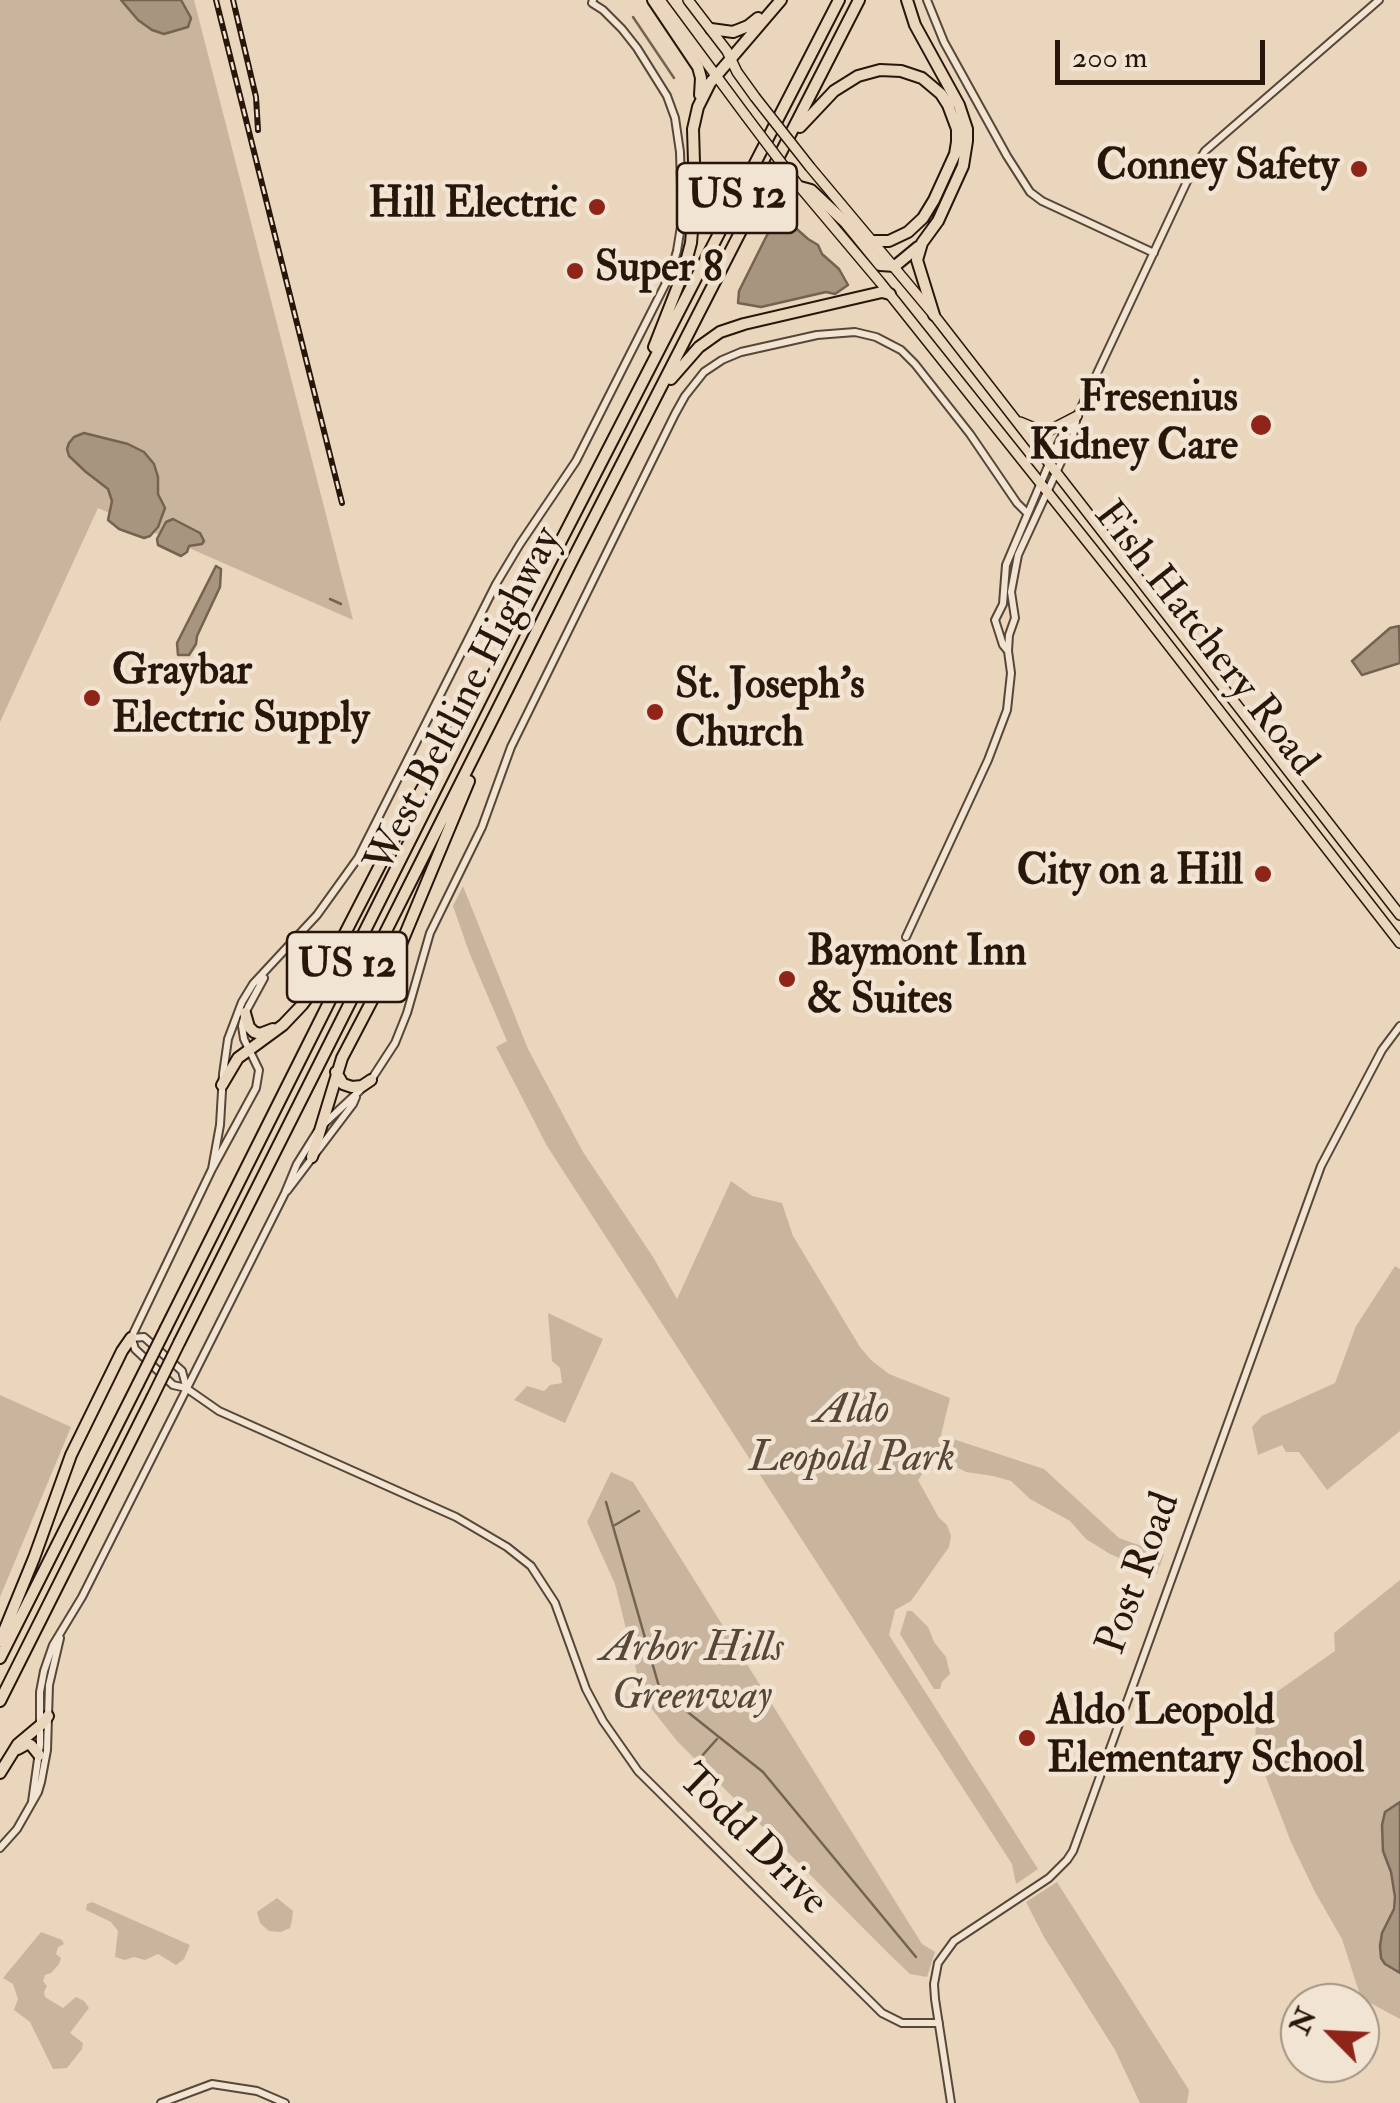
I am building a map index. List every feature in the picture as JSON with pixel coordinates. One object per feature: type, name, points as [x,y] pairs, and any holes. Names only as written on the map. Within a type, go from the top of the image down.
[{"type":"highway","points":[[636,396],[686,267],[696,196],[693,129],[701,84],[698,67],[657,0]]},
{"type":"highway","points":[[698,106],[704,90],[779,0]]},
{"type":"highway","points":[[711,29],[733,32],[748,26],[779,0]]},
{"type":"highway","name":"West Beltline Highway","points":[[0,1658],[528,605],[838,0]]},
{"type":"highway","name":"West Beltline Highway","points":[[0,1701],[860,0]]},
{"type":"highway","points":[[799,186],[811,190],[844,222],[880,266],[894,266],[922,243],[938,221],[963,166],[967,129],[959,105],[906,0]]},
{"type":"highway","points":[[789,140],[834,91],[870,72],[911,74],[941,94],[957,129],[948,170],[930,208],[916,226],[889,242],[875,242]]},
{"type":"highway","points":[[922,243],[917,260],[934,314]]},
{"type":"highway","points":[[658,393],[700,347],[720,332],[882,292],[890,294]]},
{"type":"highway","points":[[222,1086],[232,1065],[283,1024],[322,978],[396,835],[528,605]]},
{"type":"highway","points":[[312,1157],[348,1042],[399,948],[505,696]]},
{"type":"highway","points":[[246,1013],[250,1027],[260,1034],[283,1024]]},
{"type":"highway","points":[[336,1072],[343,1084],[352,1087],[371,1080]]},
{"type":"highway","points":[[0,1641],[76,1444],[131,1338]]},
{"type":"highway","points":[[0,1772],[28,1734],[44,1721]]},
{"type":"highway","points":[[13,1752],[26,1744],[39,1754]]},
{"type":"main road","name":"Fish Hatchery Road","points":[[657,0],[799,186],[1137,604],[1400,944]]},
{"type":"main road","name":"Fish Hatchery Road","points":[[688,0],[711,29],[736,72],[934,314],[1400,915]]},
{"type":"main road","points":[[1012,415],[1026,425],[1044,430],[1078,416]]},
{"type":"main road","points":[[1137,604],[1157,615],[1164,612]]},
{"type":"main road","points":[[1157,631],[1165,626],[1184,637]]},
{"type":"main road","points":[[1332,855],[1360,861]]},
{"type":"street","points":[[927,0],[944,42],[1030,192],[1154,253]]},
{"type":"street","points":[[1008,650],[995,620],[1001,610],[1006,564],[1027,513],[1056,474],[1078,416],[1191,173],[1202,155],[1380,0]]},
{"type":"street","points":[[212,1169],[228,1038],[234,1020],[253,984],[317,915],[358,858],[496,584],[576,461],[658,303],[675,262],[682,190],[678,127],[667,96],[637,48],[593,1]]},
{"type":"street","points":[[0,1848],[17,1829],[44,1773],[48,1750],[40,1692],[53,1644],[86,1590],[296,1164],[322,1126],[371,1080],[400,1034],[430,933],[482,828],[517,736],[675,414],[694,383],[722,360],[742,352],[816,335],[855,332],[876,337],[901,350],[916,364],[1027,513]]},
{"type":"street","points":[[906,938],[1001,731],[1010,693],[1008,650],[1015,618],[1011,592],[1014,565],[1044,488],[1049,464],[1064,432],[1078,416]]},
{"type":"street","points":[[1001,610],[1012,612]]},
{"type":"street","points":[[999,628],[1008,629],[1014,624]]},
{"type":"street","points":[[131,1338],[212,1169],[256,1088],[258,1070],[242,1026],[272,963]]},
{"type":"street","name":"Post Road","points":[[951,2103],[934,1984],[938,1963],[966,1931],[1058,1870],[1079,1837],[1321,1166],[1384,1045],[1400,1028]]},
{"type":"street","points":[[285,1193],[356,1096]]},
{"type":"street","name":"Todd Drive","points":[[186,1388],[182,1371],[144,1337],[131,1338],[135,1350],[173,1385],[186,1388],[232,1418],[456,1516],[519,1556],[555,1603],[586,1689],[638,1772],[882,2013],[902,2024],[939,2023]]},
{"type":"street","points":[[32,1802],[60,1636]]},
{"type":"street","points":[[161,2103],[212,2084],[258,2091],[285,2103]]},
{"type":"green space","points":[[0,0],[194,0],[353,620],[98,508],[0,722]]},
{"type":"green space","name":"Aldo Leopold Park","points":[[463,886],[528,1049],[583,1152],[677,1299],[731,1181],[752,1196],[782,1203],[793,1236],[871,1360],[889,1374],[950,1398],[941,1435],[1044,1469],[1119,1538],[1164,1554],[1157,1574],[1110,1554],[1086,1539],[1070,1521],[1030,1499],[1011,1481],[966,1472],[939,1455],[918,1480],[947,1525],[949,1547],[911,1601],[895,1610],[889,1635],[1038,1869],[1016,1884],[1012,1864],[547,1146],[496,1047],[507,1041],[453,906]]},
{"type":"green space","points":[[1395,1266],[1400,1269],[1400,1431],[1327,1490],[1299,1452],[1286,1452],[1282,1445],[1258,1455],[1252,1427],[1262,1416],[1335,1383],[1356,1326]]},
{"type":"green space","points":[[548,1313],[603,1339],[565,1423],[514,1400],[527,1386],[544,1391],[550,1385],[562,1383],[560,1368],[552,1361]]},
{"type":"green space","points":[[0,1395],[71,1427],[0,1597]]},
{"type":"green space","name":"Arbor Hills Greenway","points":[[611,1472],[633,1482],[922,1944],[935,1952],[927,1977],[910,1974],[889,1954],[677,1741],[643,1698],[615,1584],[587,1522]]},
{"type":"green space","points":[[1400,1580],[1400,2019],[1380,2008],[1380,1983],[1356,1983],[1342,1939],[1291,1842],[1255,1749],[1256,1717],[1268,1698],[1335,1651],[1334,1633]]},
{"type":"green space","points":[[907,1611],[912,1611],[928,1627],[946,1657],[950,1674],[940,1689],[934,1689],[900,1634]]},
{"type":"green space","points":[[1057,1882],[1189,2090],[1187,2103],[1140,2103],[1115,2050],[1026,1902]]},
{"type":"green space","points":[[277,1898],[293,1911],[290,1928],[281,1932],[269,1931],[260,1923],[257,1912]]},
{"type":"green space","points":[[92,1902],[190,1945],[184,1959],[176,1965],[158,1954],[145,1960],[115,1957],[118,1931],[111,1922],[86,1910]]},
{"type":"green space","points":[[41,1932],[64,1944],[56,1954],[61,1958],[59,1964],[45,1975],[45,1997],[63,2008],[76,1997],[89,2008],[70,2033],[83,2043],[67,2068],[53,2069],[30,2022],[14,2010],[18,1999],[13,1984],[3,1978]]},
{"type":"shaded area","points":[[121,0],[181,0],[191,18],[188,27],[164,34],[138,20]]},
{"type":"shaded area","points":[[784,212],[790,223],[818,245],[848,285],[835,294],[826,292],[761,307],[738,303],[739,291],[765,239],[779,213]]},
{"type":"shaded area","points":[[84,433],[128,444],[144,452],[154,464],[158,494],[165,508],[150,536],[144,538],[119,529],[108,520],[112,501],[108,489],[69,456],[67,449],[74,437]]},
{"type":"shaded area","points":[[173,519],[200,533],[202,544],[189,546],[181,556],[158,545],[166,522]]},
{"type":"shaded area","points":[[216,566],[221,569],[220,587],[196,644],[189,655],[178,655],[177,643]]},
{"type":"shaded area","points":[[1399,626],[1400,663],[1362,675],[1352,661],[1390,628]]},
{"type":"shaded area","points":[[1400,1802],[1400,1973],[1385,1964],[1380,1946],[1395,1897],[1383,1851],[1382,1825],[1385,1812]]},
{"type":"waterway","points":[[633,17],[674,78]]},
{"type":"waterway","points":[[330,599],[341,604]]},
{"type":"waterway","points":[[606,1502],[660,1690],[763,1772],[916,1957]]},
{"type":"waterway","points":[[615,1525],[639,1511]]},
{"type":"waterway","points":[[701,1757],[717,1739]]},
{"type":"railway","points":[[216,0],[342,503]]},
{"type":"railway","points":[[233,0],[256,97],[258,130]]},
{"type":"place","name":"Conney Safety","points":[[1359,169]]},
{"type":"place","name":"Hill Electric","points":[[597,207]]},
{"type":"place","name":"Super 8","points":[[575,271]]},
{"type":"place","name":"Fresenius Kidney Care","points":[[1261,425]]},
{"type":"place","name":"Graybar Electric Supply","points":[[92,698]]},
{"type":"place","name":"St. Joseph's Church","points":[[655,712]]},
{"type":"place","name":"City on a Hill","points":[[1263,874]]},
{"type":"place","name":"Baymont Inn & Suites","points":[[787,979]]},
{"type":"place","name":"Aldo Leopold Elementary School","points":[[1027,1738]]}]
